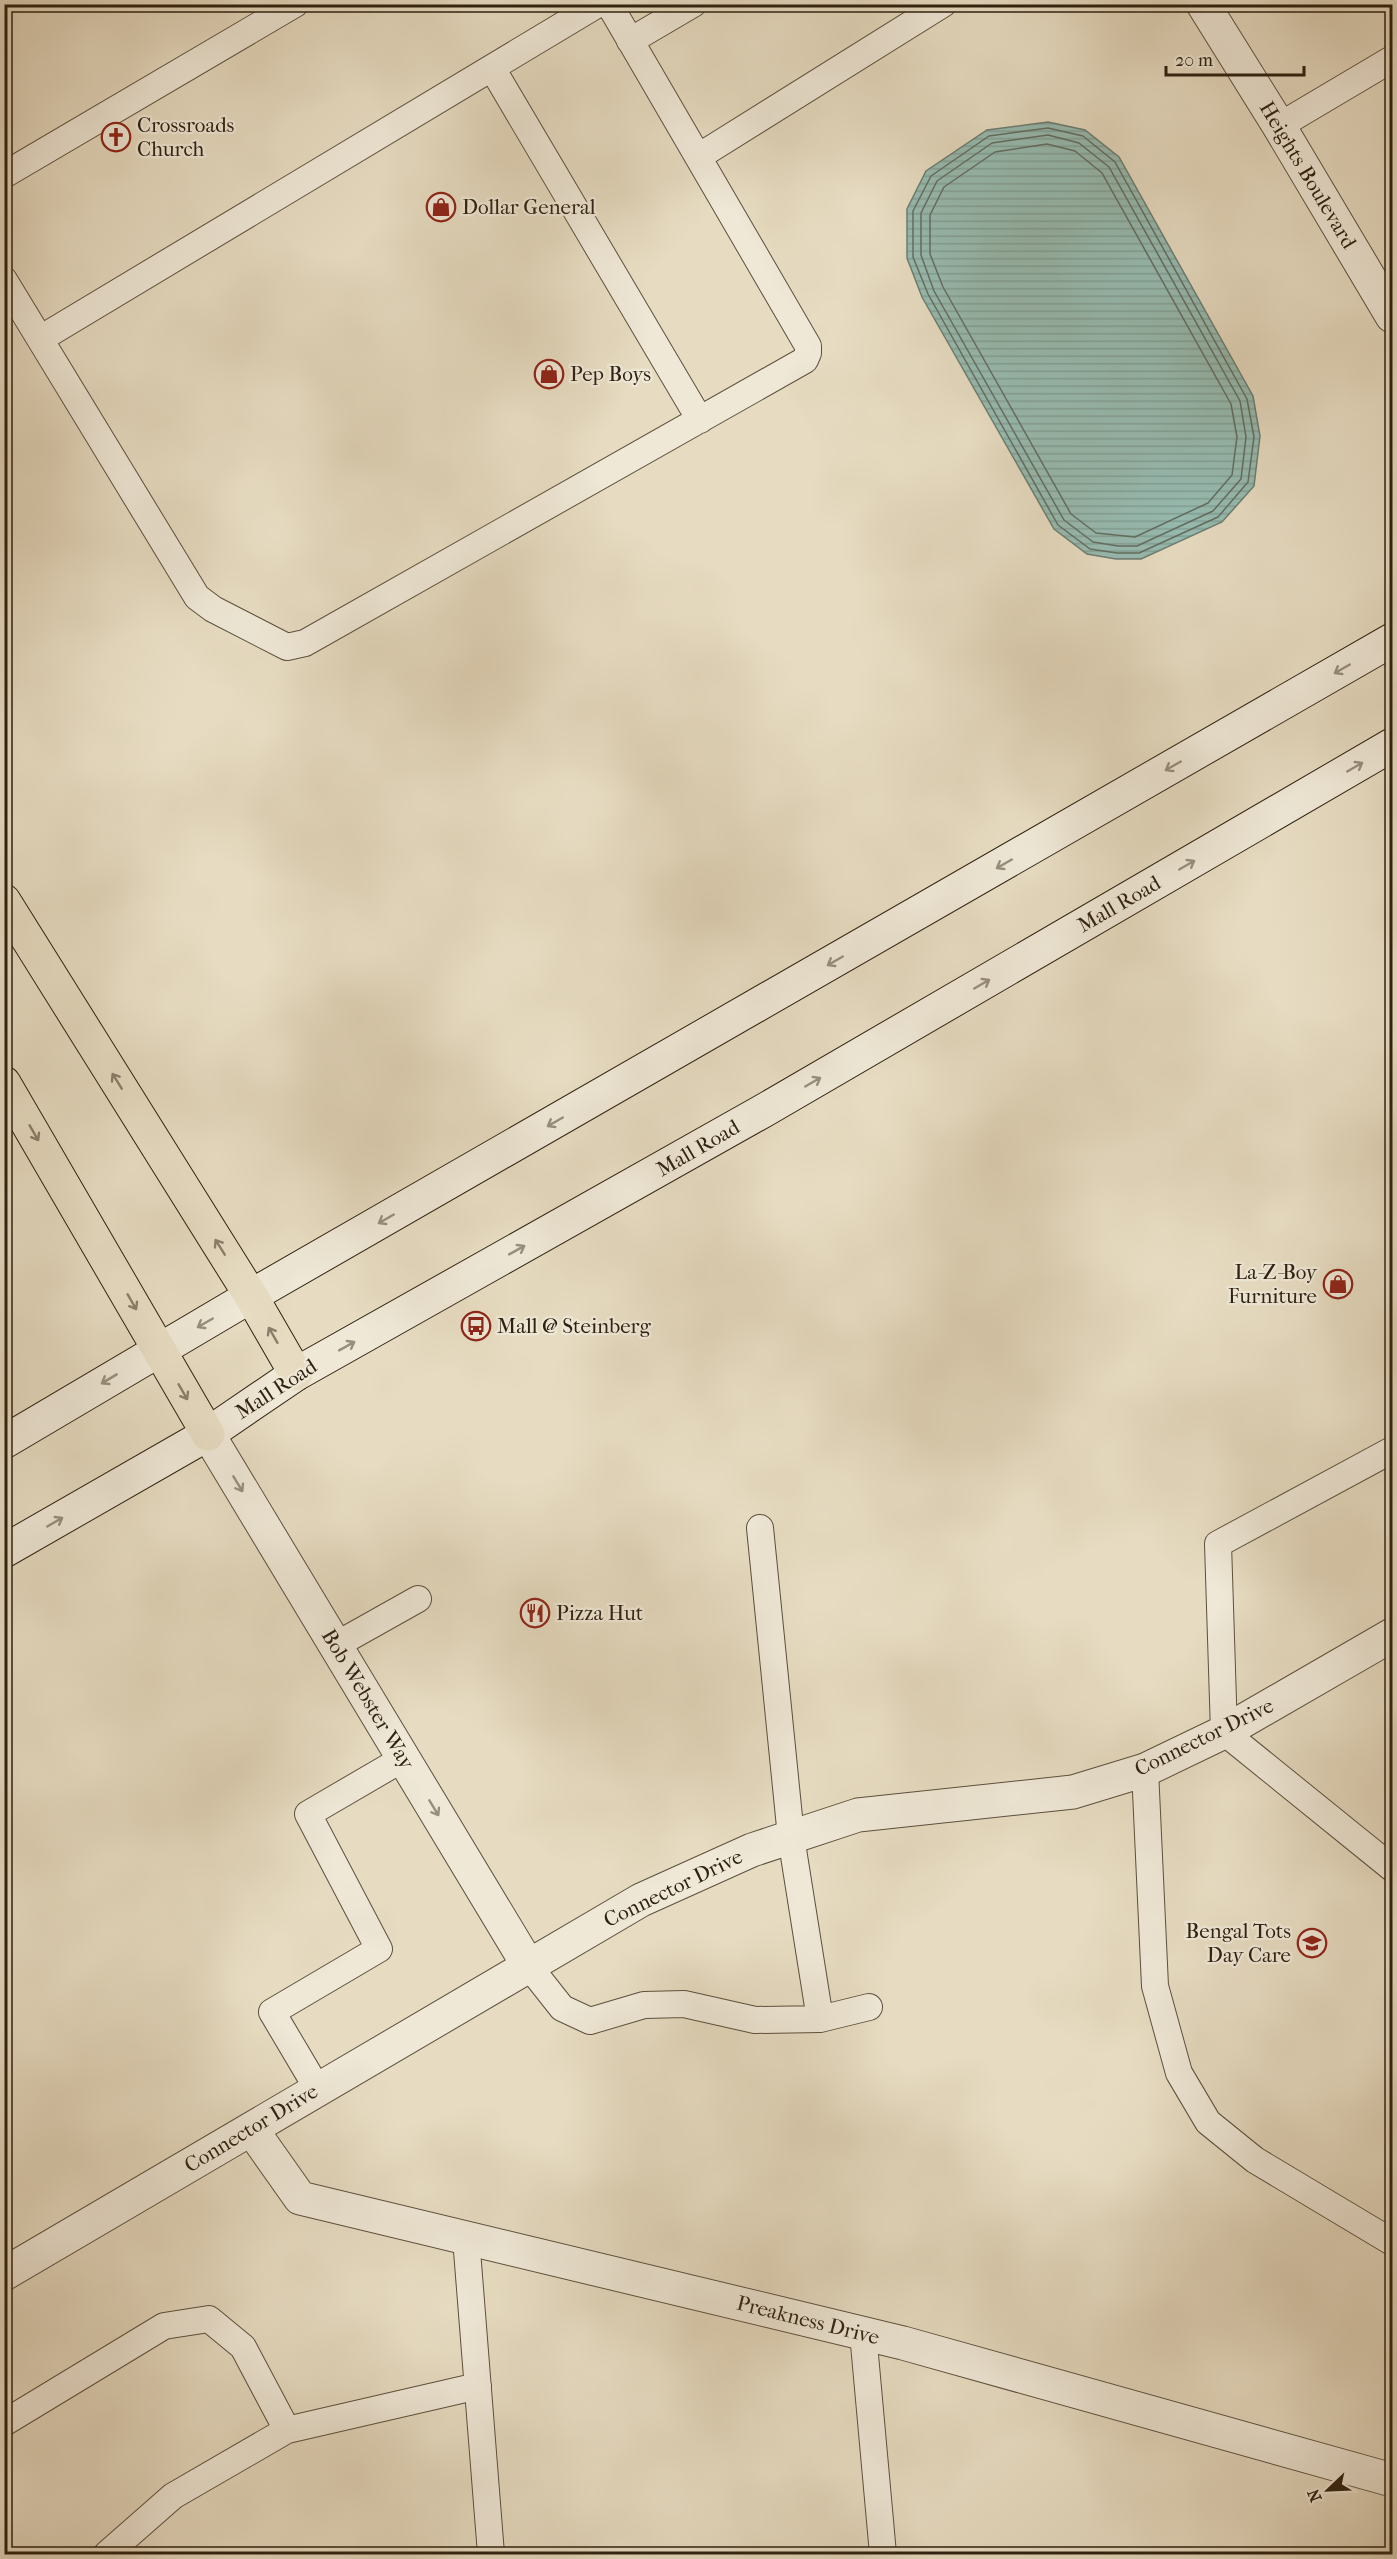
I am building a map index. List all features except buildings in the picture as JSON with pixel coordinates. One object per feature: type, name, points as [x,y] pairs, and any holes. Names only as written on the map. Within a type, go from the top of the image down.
[{"type":"highway","points":[[4,902],[251,1296],[296,1374]]},
{"type":"highway","points":[[4,1083],[208,1434]]},
{"type":"street","name":"Heights Boulevard","points":[[1203,4],[1392,316]]},
{"type":"street","points":[[4,1442],[251,1296],[1392,640]]},
{"type":"street","name":"Mall Road","points":[[4,1551],[208,1434],[296,1374],[693,1151],[1392,745]]},
{"type":"street","name":"Bob Webster Way","points":[[208,1434],[528,1965]]},
{"type":"street","name":"Connector Drive","points":[[4,2274],[252,2130],[317,2088],[641,1900],[752,1851],[858,1815],[1073,1792],[1145,1770],[1224,1732],[1392,1635]]},
{"type":"street","name":"Preakness Drive","points":[[252,2130],[300,2198],[864,2333],[1392,2480]]},
{"type":"lane","points":[[4,175],[296,4]]},
{"type":"lane","points":[[40,339],[598,4]]},
{"type":"lane","points":[[4,280],[197,597],[213,609],[287,647],[305,643],[805,360],[808,346],[609,4]]},
{"type":"lane","points":[[630,41],[693,4]]},
{"type":"lane","points":[[698,157],[943,4]]},
{"type":"lane","points":[[1279,126],[1392,58]]},
{"type":"lane","points":[[492,68],[700,420]]},
{"type":"lane","points":[[1392,1450],[1218,1544],[1224,1732],[1392,1868]]},
{"type":"lane","points":[[760,1528],[791,1838],[819,2019]]},
{"type":"lane","points":[[336,1645],[418,1599]]},
{"type":"lane","points":[[317,2088],[272,2012],[380,1949],[308,1814],[404,1758]]},
{"type":"lane","points":[[1145,1770],[1155,1986],[1179,2073],[1208,2122],[1255,2160],[1392,2242]]},
{"type":"lane","points":[[528,1965],[562,2008],[590,2021],[645,2005],[684,2004],[755,2020],[819,2019],[869,2007]]},
{"type":"lane","points":[[466,2238],[491,2554]]},
{"type":"lane","points":[[4,2423],[164,2326],[209,2319],[243,2348],[287,2430]]},
{"type":"lane","points":[[864,2333],[884,2554]]},
{"type":"lane","points":[[107,2554],[173,2496],[287,2430],[478,2386]]},
{"type":"water","points":[[1048,122],[1085,130],[1119,157],[1253,396],[1260,436],[1254,486],[1222,522],[1141,559],[1116,559],[1087,554],[1054,529],[922,297],[907,258],[907,209],[926,171],[987,130]]},
{"type":"place","name":"Crossroads Church","points":[[116,137]]},
{"type":"place","name":"Dollar General","points":[[441,207]]},
{"type":"place","name":"Pep Boys","points":[[549,374]]},
{"type":"place","name":"La-Z-Boy Furniture","points":[[1338,1284]]},
{"type":"place","name":"Mall @ Steinberg","points":[[476,1326]]},
{"type":"place","name":"Pizza Hut","points":[[535,1613]]},
{"type":"place","name":"Bengal Tots Day Care","points":[[1312,1943]]}]
